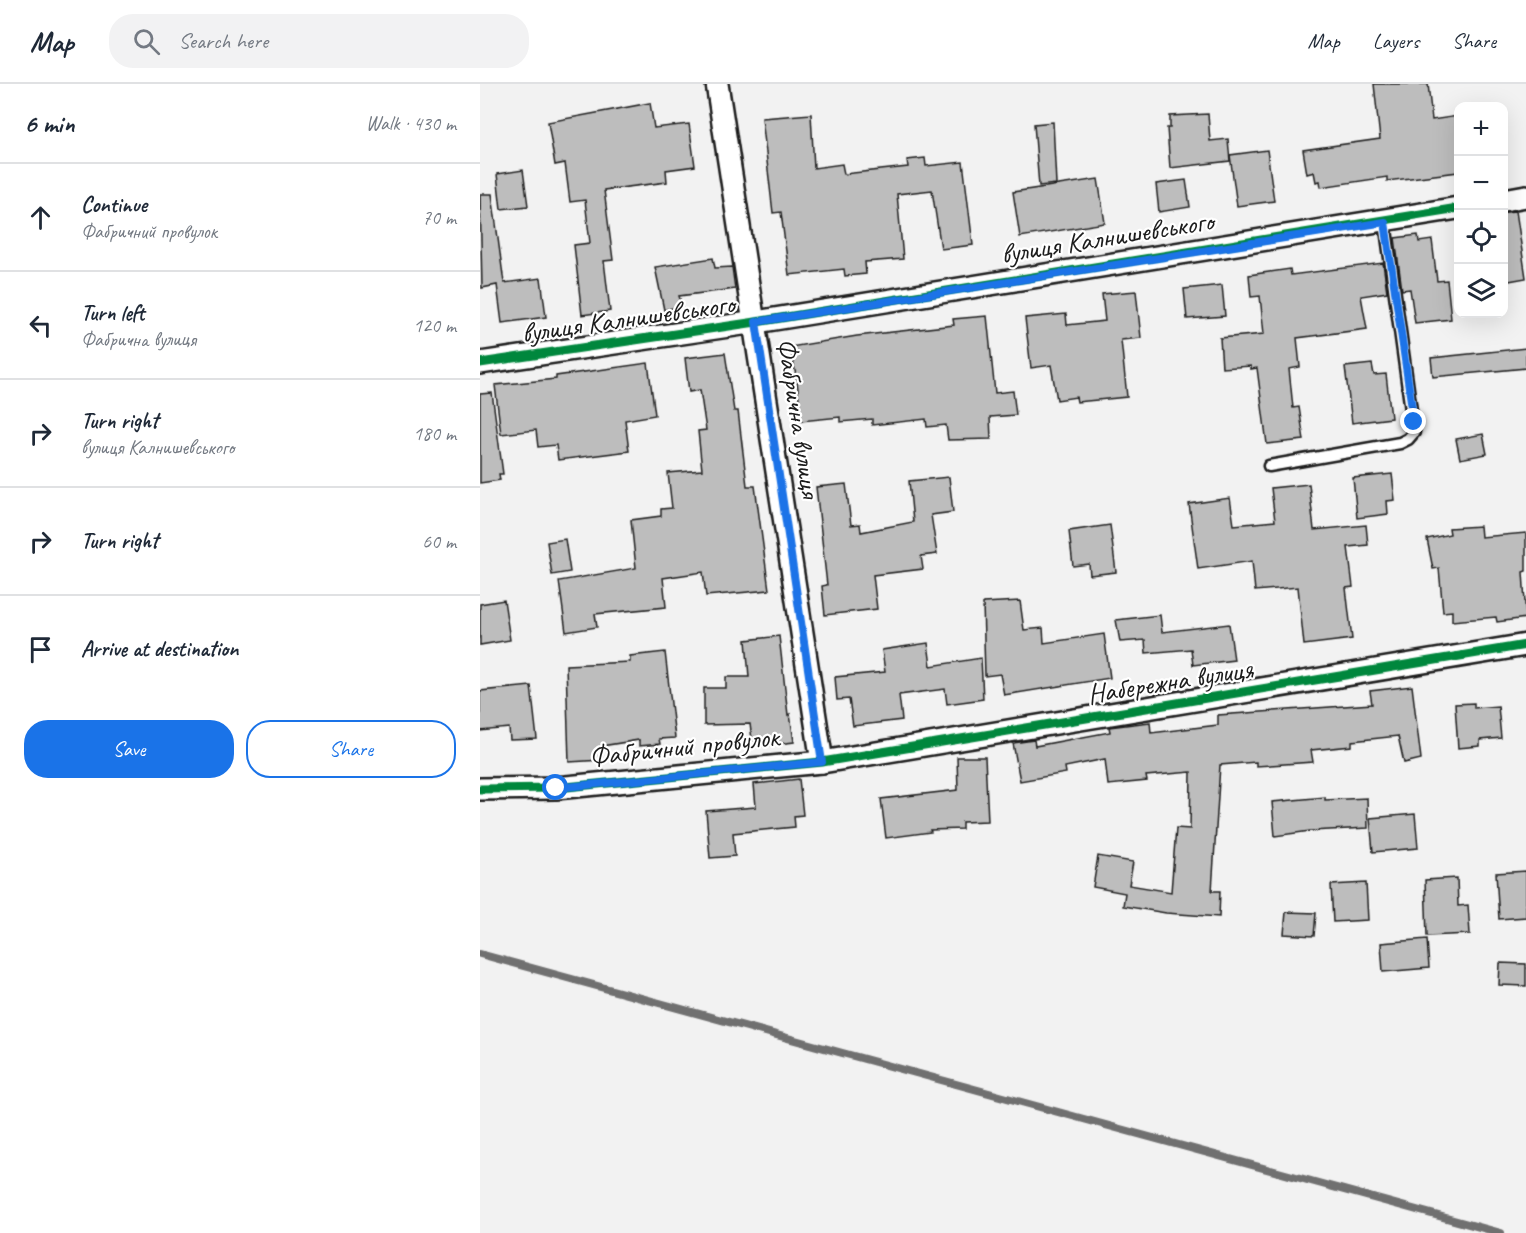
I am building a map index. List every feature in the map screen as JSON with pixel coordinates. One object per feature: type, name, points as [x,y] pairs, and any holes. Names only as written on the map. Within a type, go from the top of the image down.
[{"type":"street","name":"Фабрична вулиця","points":[[717,84],[756,322],[822,762]]},
{"type":"street","points":[[1508,199],[1526,196]]},
{"type":"street","name":"вулиця Калнишевського","points":[[480,363],[756,322],[1385,222],[1454,209]]},
{"type":"street","name":"Набережна вулиця","points":[[822,762],[1526,645]]},
{"type":"street","name":"Фабричний провулок","points":[[480,789],[556,788],[822,762]]},
{"type":"lane","points":[[1269,466],[1400,443],[1414,432],[1385,222]]},
{"type":"building","points":[[1374,84],[1428,84],[1432,120],[1454,117],[1454,173],[1387,181],[1387,177],[1321,187],[1320,181],[1316,182],[1314,172],[1307,174],[1303,150],[1380,139]]},
{"type":"building","points":[[650,103],[654,128],[689,124],[695,166],[666,170],[667,182],[604,190],[613,260],[604,261],[610,311],[582,315],[574,245],[590,243],[585,200],[570,202],[565,163],[555,165],[548,122]]},
{"type":"building","points":[[811,114],[814,168],[842,164],[844,174],[908,167],[907,160],[925,158],[926,166],[963,162],[973,245],[941,249],[932,190],[897,194],[903,259],[865,262],[866,274],[845,276],[844,269],[789,275],[781,212],[773,213],[762,118]]},
{"type":"building","points":[[1208,114],[1210,141],[1228,139],[1230,161],[1170,168],[1167,128],[1170,128],[1170,116]]},
{"type":"building","points":[[1053,122],[1056,184],[1039,186],[1034,124]]},
{"type":"building","points":[[1267,150],[1274,201],[1237,206],[1230,155]]},
{"type":"building","points":[[523,170],[528,206],[501,209],[497,174]]},
{"type":"building","points":[[1098,179],[1105,223],[1020,237],[1013,192]]},
{"type":"building","points":[[1186,180],[1190,207],[1159,212],[1156,184]]},
{"type":"building","points":[[480,194],[492,194],[504,283],[541,278],[546,317],[502,323],[497,285],[482,288]]},
{"type":"building","points":[[1516,211],[1526,278],[1508,281],[1508,264],[1508,212]]},
{"type":"building","points":[[1418,235],[1419,242],[1432,240],[1437,281],[1447,280],[1451,319],[1415,323],[1410,289],[1402,290],[1395,238]]},
{"type":"building","points":[[713,258],[715,268],[732,267],[735,289],[679,296],[682,306],[664,310],[655,267]]},
{"type":"building","points":[[1383,263],[1387,292],[1361,296],[1367,329],[1297,338],[1300,367],[1289,369],[1293,408],[1299,407],[1304,440],[1267,444],[1257,368],[1251,369],[1251,366],[1222,368],[1220,338],[1264,334],[1260,296],[1251,297],[1249,275],[1290,269],[1291,275]]},
{"type":"building","points":[[1222,285],[1225,316],[1187,319],[1184,289]]},
{"type":"building","points":[[1136,291],[1141,338],[1121,340],[1127,397],[1077,402],[1076,397],[1057,400],[1051,365],[1031,368],[1025,318],[1066,314],[1067,325],[1105,321],[1102,294]]},
{"type":"building","points":[[987,316],[995,393],[1013,391],[1016,415],[990,417],[991,439],[948,440],[946,425],[927,427],[926,419],[872,425],[872,419],[840,422],[840,417],[801,421],[797,380],[790,347],[857,336],[954,325],[953,319]]},
{"type":"building","points":[[1526,348],[1526,368],[1433,377],[1431,358]]},
{"type":"building","points":[[725,353],[734,411],[738,411],[747,486],[755,486],[769,590],[706,596],[703,572],[663,578],[666,607],[595,614],[597,627],[566,632],[559,581],[636,568],[631,520],[661,516],[661,509],[672,508],[668,473],[702,470],[698,431],[706,430],[700,390],[689,392],[685,358]]},
{"type":"building","points":[[648,363],[655,415],[625,420],[629,451],[558,460],[556,445],[538,447],[536,430],[501,434],[495,385],[556,379],[556,376]]},
{"type":"building","points":[[1372,364],[1374,375],[1386,374],[1391,418],[1352,423],[1345,367]]},
{"type":"building","points":[[492,393],[503,474],[499,474],[500,480],[480,483],[480,394]]},
{"type":"building","points":[[1483,434],[1487,454],[1460,459],[1456,439]]},
{"type":"building","points":[[1392,474],[1395,500],[1387,501],[1388,514],[1357,518],[1353,478]]},
{"type":"building","points":[[949,477],[953,512],[931,515],[937,554],[921,556],[923,569],[873,575],[877,609],[825,615],[822,586],[827,585],[816,487],[846,484],[851,525],[860,524],[861,532],[913,522],[909,481]]},
{"type":"building","points":[[1309,484],[1314,530],[1366,525],[1368,545],[1348,547],[1353,587],[1346,588],[1352,639],[1304,645],[1298,587],[1255,591],[1252,561],[1198,569],[1189,504],[1230,498],[1234,525],[1275,521],[1271,488]]},
{"type":"building","points":[[1110,525],[1116,572],[1090,575],[1089,564],[1073,566],[1069,531]]},
{"type":"building","points":[[1480,526],[1481,537],[1526,533],[1526,571],[1523,572],[1526,618],[1497,622],[1496,617],[1452,621],[1452,611],[1443,612],[1439,568],[1433,569],[1427,539],[1450,534],[1449,528]]},
{"type":"building","points":[[565,539],[570,572],[552,575],[547,542]]},
{"type":"building","points":[[504,600],[510,640],[480,645],[480,604]]},
{"type":"building","points":[[1020,601],[1024,630],[1043,628],[1044,643],[1104,634],[1110,678],[1004,695],[1000,674],[985,676],[983,603]]},
{"type":"building","points":[[1160,615],[1162,632],[1229,624],[1234,660],[1193,665],[1191,649],[1146,653],[1145,640],[1120,642],[1116,620]]},
{"type":"building","points":[[779,636],[788,715],[790,714],[794,742],[753,747],[750,724],[704,725],[704,688],[726,688],[726,677],[749,677],[746,640]]},
{"type":"building","points":[[928,643],[931,666],[981,658],[983,699],[947,704],[945,689],[899,695],[902,720],[853,726],[849,699],[837,700],[835,677],[885,672],[882,650]]},
{"type":"building","points":[[665,652],[675,738],[659,739],[660,744],[639,746],[639,740],[602,746],[602,760],[569,762],[566,665],[630,662],[630,656]]},
{"type":"building","points":[[531,686],[537,739],[510,740],[509,728],[480,731],[480,691]]},
{"type":"building","points":[[1412,686],[1421,759],[1404,763],[1398,736],[1352,741],[1352,746],[1311,750],[1313,762],[1256,766],[1256,762],[1220,765],[1212,891],[1220,891],[1219,917],[1166,913],[1123,906],[1125,893],[1093,887],[1098,856],[1133,862],[1129,885],[1171,892],[1176,828],[1190,829],[1191,772],[1146,776],[1147,781],[1108,785],[1105,759],[1065,767],[1066,773],[1020,781],[1013,743],[1034,740],[1035,746],[1110,732],[1109,727],[1150,722],[1151,733],[1218,725],[1218,715],[1372,704],[1370,691]]},
{"type":"building","points":[[1474,703],[1474,708],[1498,706],[1501,738],[1480,740],[1480,746],[1458,748],[1455,704]]},
{"type":"building","points":[[957,757],[985,757],[988,821],[962,822],[962,829],[930,830],[931,832],[886,838],[881,799],[958,790]]},
{"type":"building","points":[[799,779],[803,815],[794,816],[795,827],[733,833],[735,856],[710,858],[706,811],[756,807],[754,784]]},
{"type":"building","points":[[1325,797],[1325,800],[1367,798],[1368,828],[1310,831],[1275,836],[1272,802]]},
{"type":"building","points":[[1415,814],[1418,848],[1373,852],[1370,818]]},
{"type":"building","points":[[1526,871],[1526,917],[1499,919],[1496,873]]},
{"type":"building","points":[[1457,878],[1458,906],[1468,905],[1470,934],[1427,936],[1425,880]]},
{"type":"building","points":[[1366,883],[1368,920],[1333,922],[1331,885]]},
{"type":"building","points":[[1286,912],[1316,913],[1314,936],[1284,934]]},
{"type":"building","points":[[1427,939],[1429,968],[1383,972],[1381,943]]},
{"type":"building","points":[[1500,963],[1526,964],[1526,986],[1499,985]]},
{"type":"waterway","points":[[480,954],[1501,1233]]},
{"type":"cycle path","points":[[480,363],[756,322],[1454,209]]},
{"type":"cycle path","points":[[480,789],[556,788],[822,762],[1526,645]]},
{"type":"route","points":[[556,788],[822,762],[756,322],[1385,222],[1414,422]]}]
